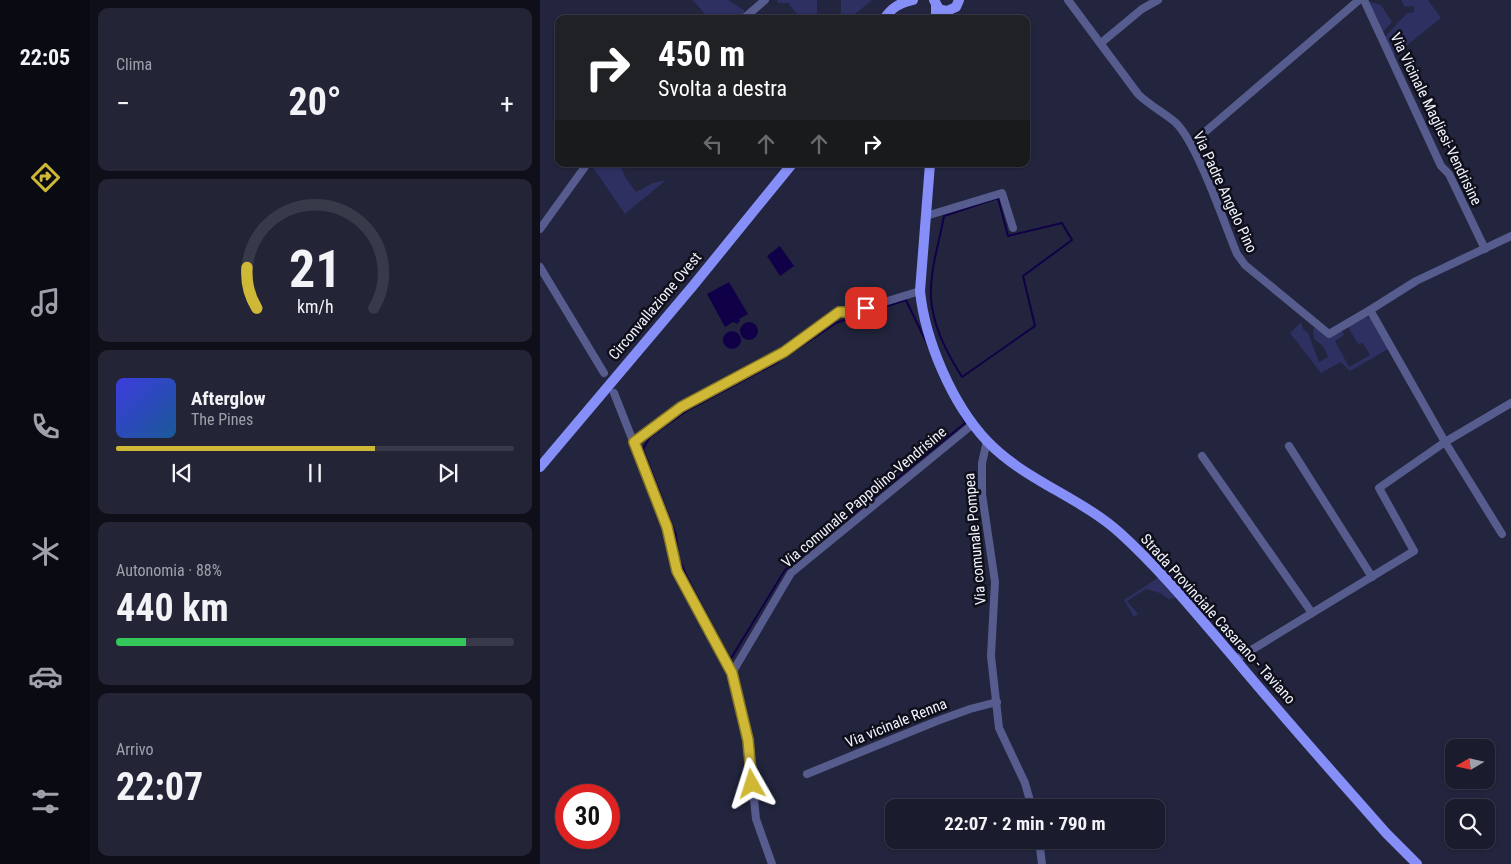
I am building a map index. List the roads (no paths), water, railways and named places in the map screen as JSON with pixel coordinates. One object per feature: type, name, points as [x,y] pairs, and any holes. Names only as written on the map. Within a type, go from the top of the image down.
[{"type":"main road","points":[[888,15],[896,6],[913,0]]},
{"type":"main road","points":[[933,2],[943,11],[958,4]]},
{"type":"main road","points":[[933,2],[935,15]]},
{"type":"main road","points":[[950,15],[958,4]]},
{"type":"main road","name":"Circonvallazione Ovest","points":[[540,467],[692,287],[790,167]]},
{"type":"main road","name":"Strada Provinciale Casarano - Taviano","points":[[930,167],[920,291],[925,325],[930,344],[974,424],[987,441],[1021,468],[1118,531],[1196,612],[1235,660],[1386,833],[1417,864]]},
{"type":"street","name":"Via Padre Angelo Pino","points":[[1068,0],[1138,94],[1151,106],[1175,122],[1190,144],[1237,254],[1245,265],[1329,334],[1370,310]]},
{"type":"street","points":[[1101,43],[1142,9],[1158,0]]},
{"type":"street","points":[[1190,144],[1359,0]]},
{"type":"street","name":"Via Vicinale Magliesi-Vendrisine","points":[[1364,0],[1441,166],[1449,174],[1484,249]]},
{"type":"street","points":[[747,15],[761,1]]},
{"type":"street","points":[[540,229],[585,167]]},
{"type":"street","points":[[926,216],[1002,193],[1013,228]]},
{"type":"street","points":[[1502,534],[1445,442],[1370,310],[1416,281],[1511,236]]},
{"type":"street","points":[[540,267],[604,373]]},
{"type":"street","points":[[634,442],[681,407],[784,352],[839,312],[852,312],[920,291]]},
{"type":"street","points":[[614,393],[667,527],[677,571],[732,673],[748,740],[756,819],[772,864]]},
{"type":"street","points":[[1235,660],[1414,551],[1379,488],[1445,442],[1511,402]]},
{"type":"street","name":"Via comunale Pappolino-Vendrisine","points":[[732,673],[790,572],[974,424]]},
{"type":"street","name":"Via comunale Pompea","points":[[987,441],[982,463],[982,494],[995,582],[991,656],[999,728],[1025,783],[1029,799]]},
{"type":"street","points":[[1289,446],[1372,577]]},
{"type":"street","points":[[1202,456],[1312,613]]},
{"type":"street","name":"Via vicinale Renna","points":[[806,774],[937,721],[997,702]]},
{"type":"street","points":[[1040,849],[1042,864]]},
{"type":"waterway","points":[[998,198],[1008,236],[1062,223],[1072,240],[1023,276],[1035,326],[962,377],[944,344],[934,317],[931,296],[934,261],[944,216],[998,198]]},
{"type":"waterway","points":[[906,300],[965,423],[785,570],[730,660],[678,556],[676,535],[643,449],[650,437],[688,410],[778,362],[836,323],[906,300]]}]
